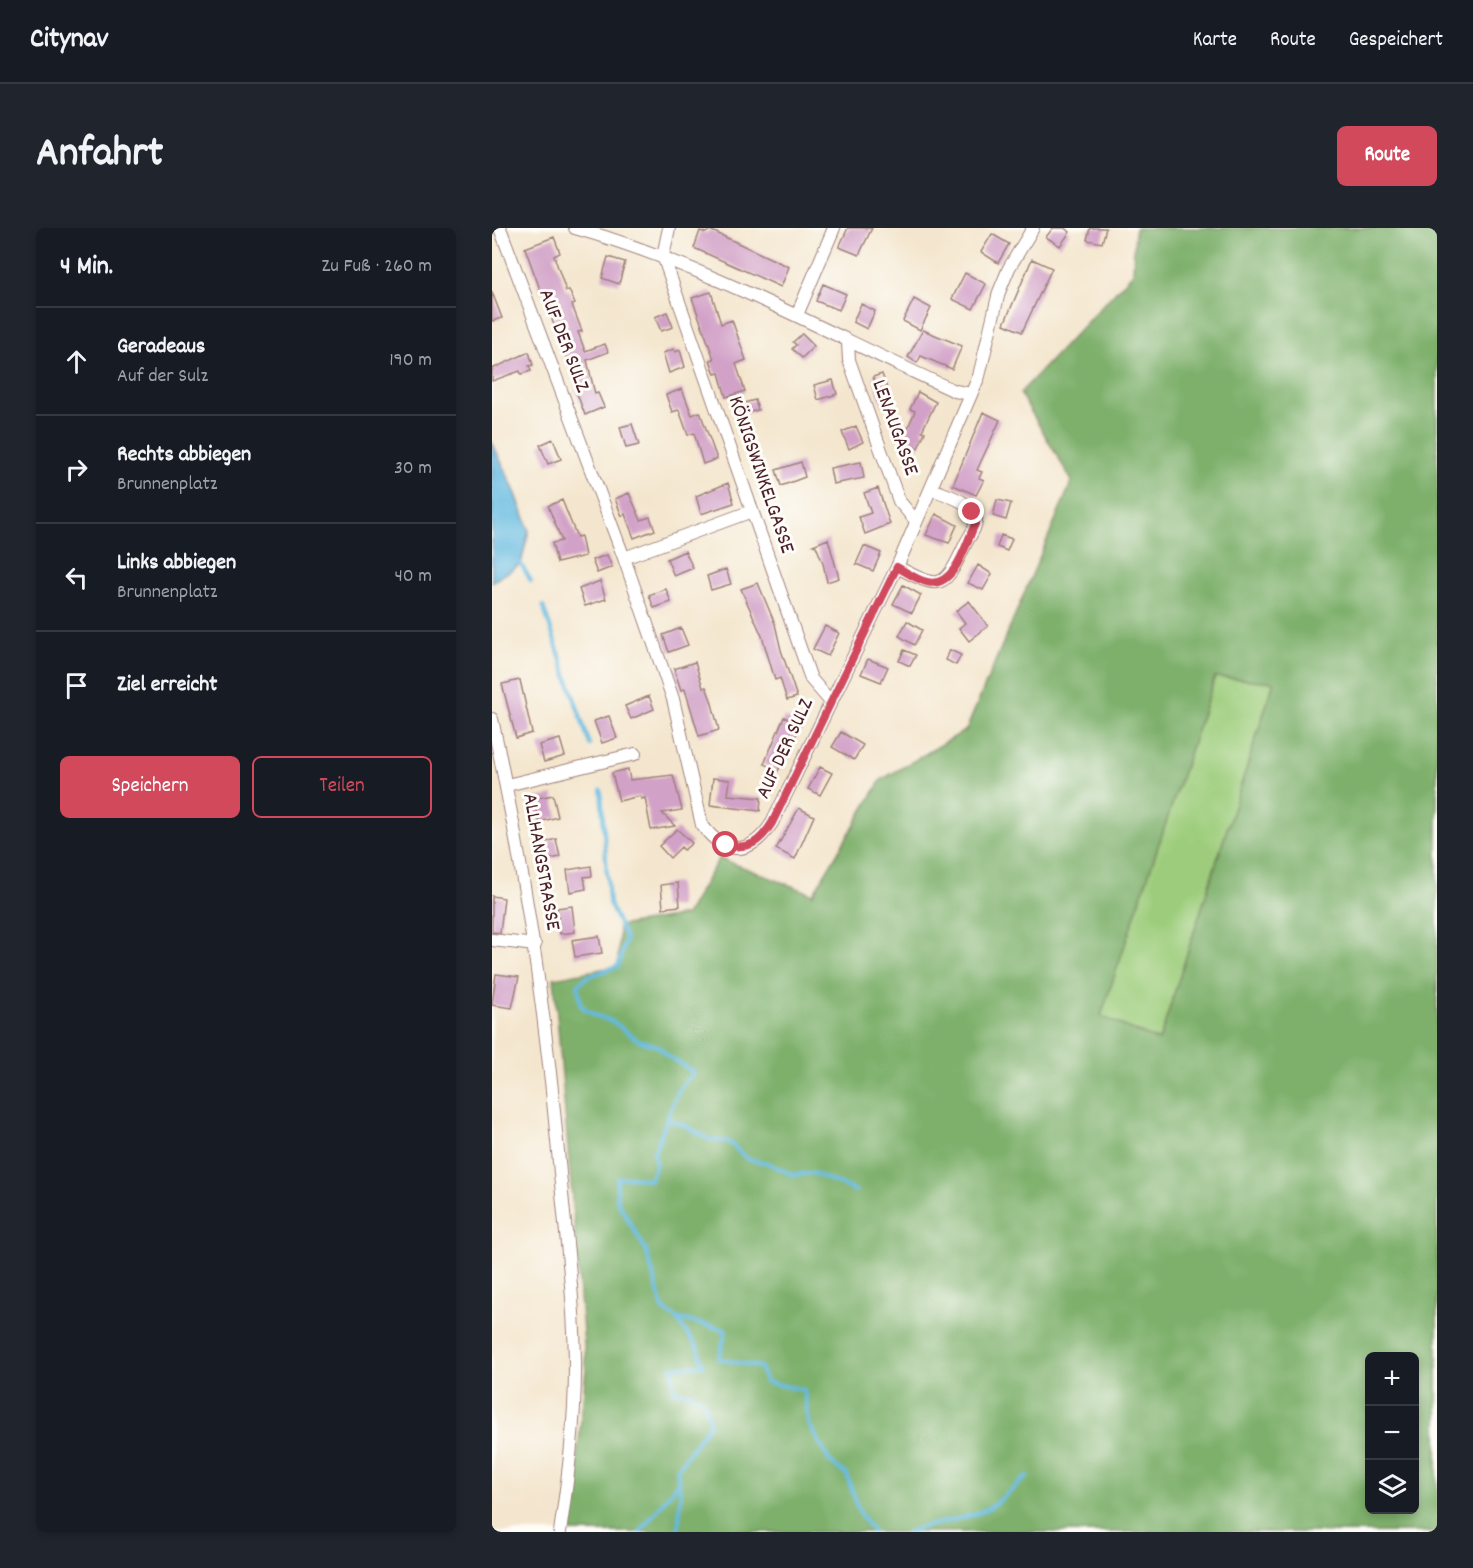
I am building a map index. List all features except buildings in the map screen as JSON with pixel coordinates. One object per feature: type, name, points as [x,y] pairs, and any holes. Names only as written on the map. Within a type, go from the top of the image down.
[{"type":"street","name":"AUF DER SULZ","points":[[500,228],[624,558],[673,699],[696,807],[702,825],[710,836],[726,845],[739,848],[748,847],[762,839],[897,567],[979,376],[999,292],[1010,268],[1034,228]]},
{"type":"street","points":[[575,228],[663,256],[797,315],[848,342],[955,391],[971,394]]},
{"type":"street","points":[[663,256],[669,228]]},
{"type":"street","points":[[797,315],[834,228]]},
{"type":"street","name":"KÖNIGSWINKELGASSE","points":[[663,256],[811,679],[830,701]]},
{"type":"street","name":"LENAUGASSE","points":[[848,342],[849,360],[899,501],[916,520]]},
{"type":"street","points":[[897,567],[926,582],[940,582],[950,576],[975,524],[976,519],[972,512],[960,501],[931,489]]},
{"type":"street","points":[[624,558],[752,512]]},
{"type":"street","name":"ALLHANGSTRASSE","points":[[492,719],[507,785],[535,945],[550,1065],[574,1328],[573,1428],[560,1532]]},
{"type":"street","name":"ALLHANGSTRASSE","points":[[507,785],[635,754]]},
{"type":"street","points":[[492,940],[535,945]]},
{"type":"green space","points":[[1135,228],[1437,228],[1437,1532],[570,1532],[586,1369],[554,978],[618,966],[619,926],[686,915],[719,858],[813,894],[881,780],[966,730],[1072,481],[1020,393],[1133,273]],"holes":[[[1215,677],[1274,682],[1159,1041],[1101,1016]]]},
{"type":"green space","points":[[1215,677],[1274,681],[1160,1041],[1100,1017]]},
{"type":"water","points":[[492,442],[516,494],[529,530],[521,564],[492,582]]},
{"type":"waterway","points":[[521,564],[531,581]]},
{"type":"waterway","points":[[543,606],[590,745]]},
{"type":"waterway","points":[[601,790],[609,903],[626,939],[618,966],[587,977],[578,985],[581,1006],[594,1015],[612,1021],[638,1040],[658,1046],[668,1056],[694,1072],[681,1086],[673,1103],[654,1153],[656,1165],[650,1180],[633,1177],[617,1178],[617,1201],[646,1250],[663,1309],[676,1318],[726,1330],[719,1359],[760,1367],[766,1382],[804,1390],[809,1424],[830,1462],[847,1475],[859,1512],[873,1532]]},
{"type":"waterway","points":[[667,1119],[686,1126],[708,1139],[729,1142],[747,1159],[768,1163],[793,1175],[813,1173],[856,1191]]},
{"type":"waterway","points":[[676,1318],[698,1348],[703,1365],[672,1367],[674,1391],[689,1393],[703,1400],[710,1423],[677,1470],[681,1497],[678,1532]]},
{"type":"waterway","points":[[908,1532],[983,1511],[1028,1476]]},
{"type":"waterway","points":[[640,1532],[678,1483]]},
{"type":"route","points":[[726,845],[739,848],[748,847],[762,839],[772,823],[897,567],[926,582],[940,582],[950,576],[975,524],[976,519],[972,512]]}]
